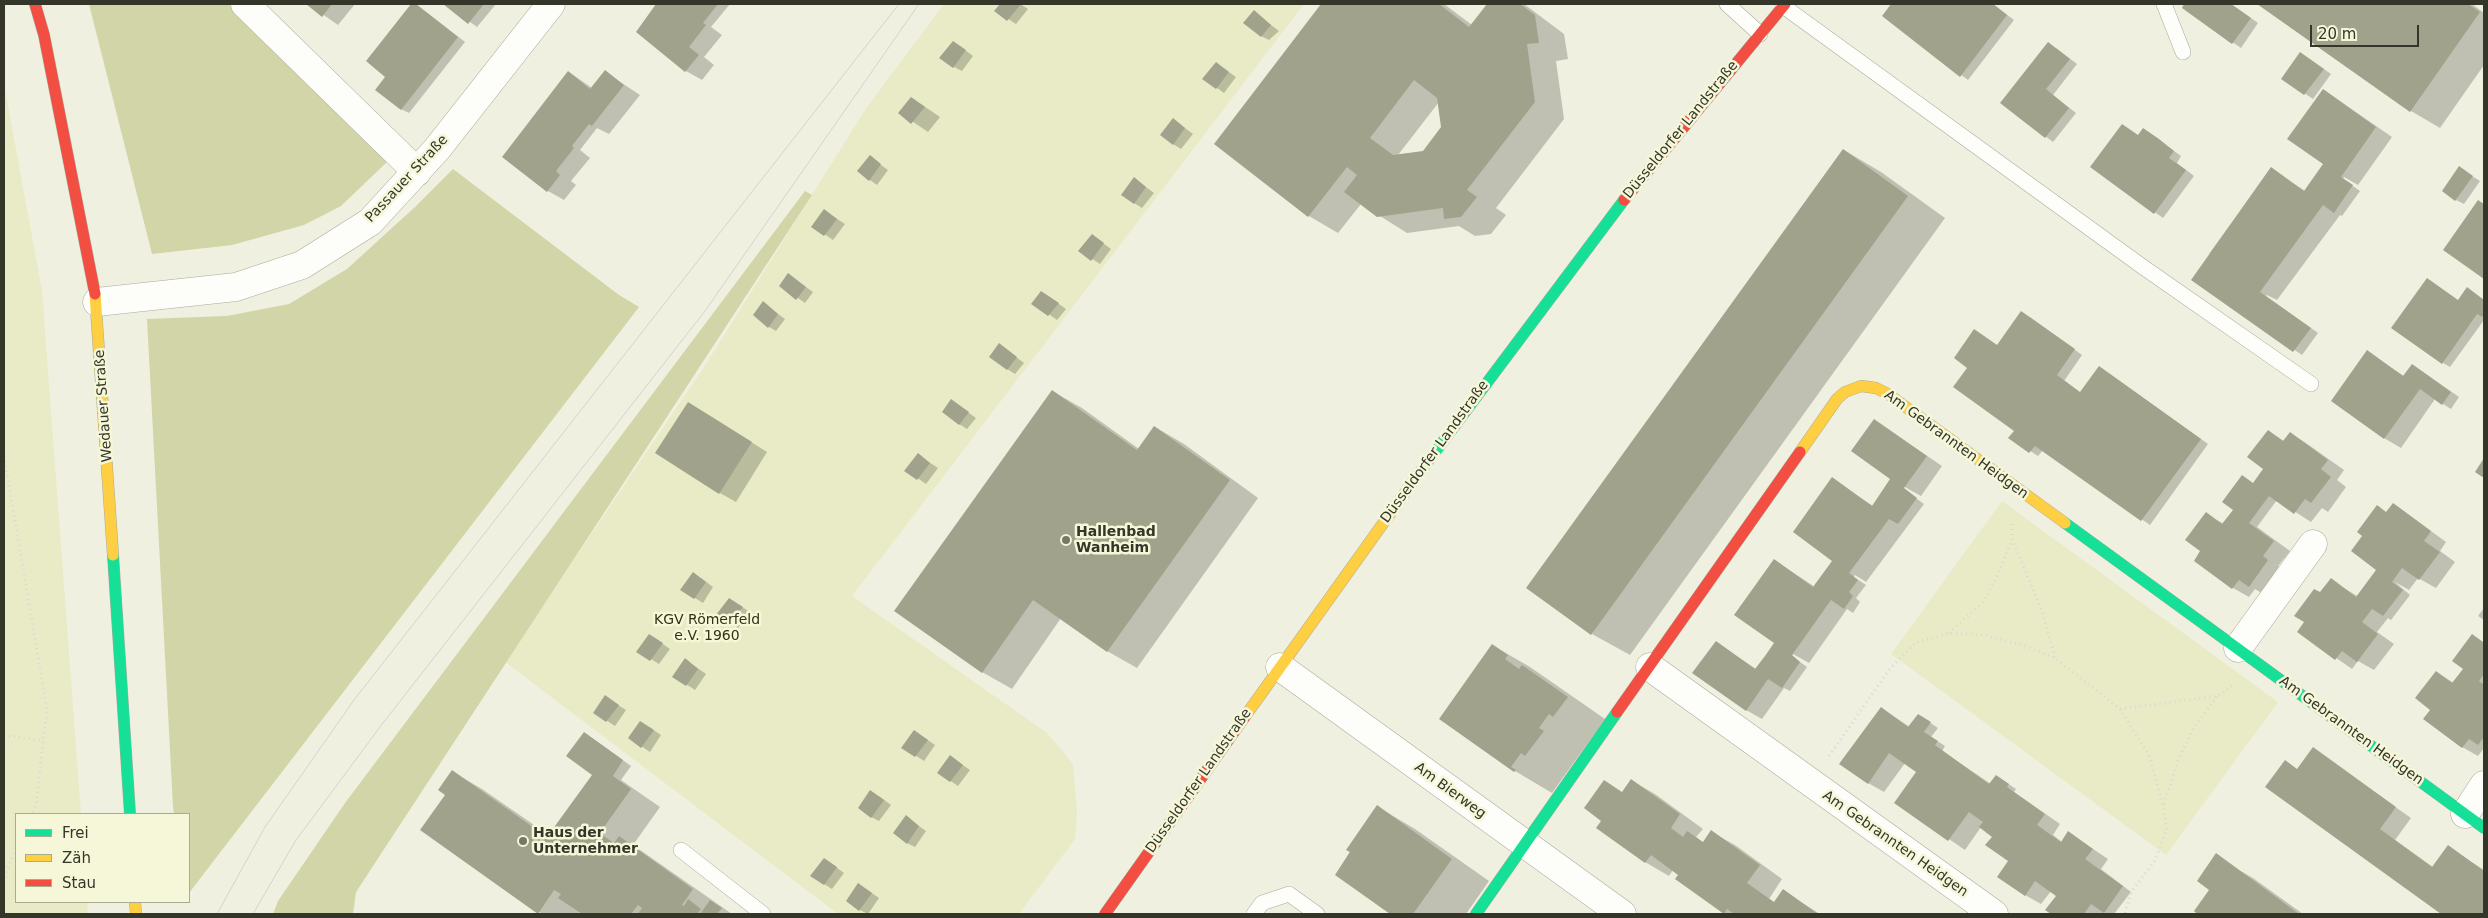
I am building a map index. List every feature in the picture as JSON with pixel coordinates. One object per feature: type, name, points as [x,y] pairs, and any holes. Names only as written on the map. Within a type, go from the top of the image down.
[{"type":"street","name":"Wedauer Straße","points":[[35,4],[44,35],[97,302],[130,813]]},
{"type":"street","points":[[245,4],[417,172]]},
{"type":"street","name":"Passauer Straße","points":[[97,302],[236,286],[302,265],[370,222],[417,172],[551,4]]},
{"type":"street","name":"Düsseldorfer Landstraße","points":[[1105,914],[1402,497],[1606,222],[1784,5]]},
{"type":"street","name":"Am Gebrannten Heidgen","points":[[1476,914],[1837,399],[1845,392],[1861,386],[1876,388],[1888,394],[2474,821],[2484,785]]},
{"type":"street","points":[[2249,656],[2313,544]]},
{"type":"street","name":"Am Bierweg","points":[[1280,666],[1524,845],[1622,914]]},
{"type":"street","name":"Am Gebrannten Heidgen","points":[[1650,667],[1994,914]]},
{"type":"lane","points":[[1726,4],[1760,34]]},
{"type":"lane","points":[[2164,4],[2183,52]]},
{"type":"lane","points":[[1784,5],[2143,267],[2311,384]]},
{"type":"lane","points":[[681,850],[764,914]]},
{"type":"lane","points":[[1254,914],[1262,903],[1289,894],[1317,914]]},
{"type":"path","points":[[4,456],[47,710],[36,806],[32,813]]},
{"type":"path","points":[[2011,484],[2012,539],[2042,610],[2055,658]]},
{"type":"path","points":[[1949,634],[1983,602],[1995,581],[2012,539]]},
{"type":"path","points":[[1810,783],[1889,670],[1915,643],[1949,634],[1984,635],[2025,646],[2055,658],[2120,709],[2149,755],[2163,805],[2167,830],[2154,862],[2131,892],[2125,914]]},
{"type":"path","points":[[2163,805],[2178,761],[2192,731],[2249,656]]},
{"type":"path","points":[[2120,709],[2218,696]]},
{"type":"path","points":[[4,734],[44,742]]},
{"type":"path","points":[[4,877],[15,851]]},
{"type":"green space","points":[[89,4],[229,4],[388,161],[341,206],[304,225],[232,245],[152,254]]},
{"type":"green space","name":"KGV Römerfeld e.V. 1960","points":[[944,4],[1304,4],[852,596],[1047,733],[1073,764],[1077,811],[1075,839],[1019,914],[838,914],[505,662],[706,364],[867,107]]},
{"type":"green space","points":[[4,84],[42,291],[81,813],[15,813],[15,903],[87,903],[88,914],[4,914]]},
{"type":"green space","points":[[453,169],[619,295],[639,307],[190,892],[190,813],[174,813],[173,806],[147,319],[227,316],[289,304],[347,269],[415,207]]},
{"type":"green space","points":[[805,191],[812,195],[356,892],[353,914],[273,914],[278,901],[345,803]]},
{"type":"green space","points":[[2002,501],[2278,702],[2166,855],[1891,654]]},
{"type":"building","points":[[306,4],[332,4],[322,17]]},
{"type":"building","points":[[411,4],[416,4],[458,37],[401,110],[375,90],[385,77],[366,61]]},
{"type":"building","points":[[443,4],[484,4],[468,24]]},
{"type":"building","points":[[656,4],[718,4],[703,23],[706,25],[689,47],[699,55],[685,72],[636,32]]},
{"type":"building","points":[[1000,4],[1021,4],[1007,21],[994,11]]},
{"type":"building","points":[[1321,4],[1439,4],[1469,27],[1487,4],[1520,4],[1535,15],[1539,43],[1527,44],[1535,102],[1467,190],[1477,197],[1461,217],[1444,219],[1443,208],[1377,217],[1344,192],[1357,175],[1347,167],[1308,217],[1214,144]],"holes":[[[1414,80],[1437,98],[1441,127],[1423,151],[1393,155],[1370,138]]]},
{"type":"building","points":[[1891,4],[1993,4],[2007,15],[1960,77],[1882,16]]},
{"type":"building","points":[[2184,4],[2231,4],[2251,18],[2232,44],[2182,8]]},
{"type":"building","points":[[2257,4],[2468,4],[2480,12],[2410,112]]},
{"type":"building","points":[[1254,10],[1271,25],[1261,37],[1243,23]]},
{"type":"building","points":[[953,41],[966,50],[953,68],[939,58]]},
{"type":"building","points":[[2048,42],[2070,59],[2046,89],[2069,108],[2045,138],[2000,103]]},
{"type":"building","points":[[2300,52],[2324,69],[2304,95],[2281,79]]},
{"type":"building","points":[[1216,62],[1229,72],[1216,89],[1202,79]]},
{"type":"building","points":[[605,70],[624,85],[592,126],[589,124],[572,146],[574,148],[556,171],[560,175],[547,192],[502,157],[568,71],[590,89]]},
{"type":"building","points":[[2323,89],[2376,127],[2341,177],[2353,185],[2334,213],[2323,205],[2260,292],[2311,328],[2293,352],[2191,280],[2271,167],[2304,191],[2323,164],[2287,139]]},
{"type":"building","points":[[911,97],[925,107],[911,124],[898,113]]},
{"type":"building","points":[[1173,118],[1185,128],[1173,145],[1160,135]]},
{"type":"building","points":[[2122,124],[2138,135],[2143,128],[2159,139],[2174,151],[2169,158],[2186,170],[2154,214],[2090,167]]},
{"type":"building","points":[[1843,149],[1908,196],[1591,635],[1526,588]]},
{"type":"building","points":[[870,155],[881,164],[869,181],[857,171]]},
{"type":"building","points":[[2459,166],[2473,176],[2455,201],[2442,191]]},
{"type":"building","points":[[1134,177],[1146,187],[1134,204],[1121,195]]},
{"type":"building","points":[[2478,200],[2484,204],[2484,279],[2443,250]]},
{"type":"building","points":[[824,209],[837,219],[824,236],[811,227]]},
{"type":"building","points":[[1092,234],[1104,243],[1091,261],[1078,251]]},
{"type":"building","points":[[788,273],[806,287],[796,300],[779,286]]},
{"type":"building","points":[[2427,278],[2458,300],[2467,287],[2484,300],[2484,313],[2482,317],[2477,314],[2442,364],[2391,328]]},
{"type":"building","points":[[1041,291],[1059,303],[1048,316],[1031,304]]},
{"type":"building","points":[[763,301],[778,314],[768,328],[753,315]]},
{"type":"building","points":[[2021,311],[2075,349],[2057,375],[2080,392],[2099,366],[2201,439],[2141,521],[2035,446],[2029,453],[2008,438],[2014,431],[1953,387],[1967,368],[1954,358],[1974,329],[1997,345]]},
{"type":"building","points":[[999,343],[1017,357],[1007,370],[989,357]]},
{"type":"building","points":[[2367,350],[2403,376],[2412,364],[2451,392],[2442,405],[2420,389],[2384,439],[2331,401]]},
{"type":"building","name":"Hallenbad Wanheim","points":[[1052,390],[1137,450],[1154,426],[1230,480],[1107,652],[1033,600],[982,673],[894,611]]},
{"type":"building","points":[[951,399],[969,412],[959,425],[942,412]]},
{"type":"building","points":[[688,402],[752,442],[719,494],[655,453]]},
{"type":"building","points":[[1874,419],[1927,456],[1904,488],[1917,498],[1898,524],[1889,519],[1849,573],[1858,580],[1849,592],[1853,596],[1844,609],[1831,600],[1792,655],[1800,662],[1782,688],[1768,679],[1746,711],[1692,673],[1716,641],[1755,669],[1765,656],[1774,643],[1734,615],[1774,559],[1813,587],[1832,561],[1793,532],[1832,477],[1872,506],[1890,479],[1851,451]]},
{"type":"building","points":[[2268,430],[2283,441],[2290,432],[2328,460],[2321,469],[2331,477],[2311,503],[2305,499],[2294,514],[2269,496],[2249,523],[2274,541],[2263,556],[2268,560],[2249,587],[2239,580],[2232,589],[2194,561],[2200,551],[2185,540],[2206,512],[2222,524],[2233,510],[2222,502],[2242,475],[2253,483],[2263,469],[2247,457]]},
{"type":"building","points":[[918,453],[930,463],[917,480],[904,471]]},
{"type":"building","points":[[2484,458],[2484,478],[2475,472]]},
{"type":"building","points":[[2393,503],[2431,531],[2424,541],[2440,552],[2419,580],[2402,568],[2392,582],[2403,590],[2383,616],[2372,609],[2362,622],[2378,634],[2357,662],[2342,651],[2335,660],[2297,632],[2304,622],[2294,616],[2314,589],[2320,592],[2331,578],[2356,597],[2376,570],[2351,551],[2362,536],[2357,532],[2377,505],[2386,512]]},
{"type":"building","points":[[693,572],[706,582],[694,599],[680,590]]},
{"type":"building","points":[[729,598],[743,607],[729,625],[716,615]]},
{"type":"building","points":[[649,634],[663,643],[650,661],[636,652]]},
{"type":"building","points":[[2472,634],[2483,642],[2484,640],[2484,674],[2479,681],[2484,685],[2484,737],[2478,745],[2469,739],[2462,748],[2423,719],[2430,710],[2415,698],[2436,671],[2452,683],[2463,669],[2452,661]]},
{"type":"building","points":[[1492,644],[1508,655],[1505,659],[1519,669],[1522,665],[1568,697],[1553,717],[1549,714],[1539,728],[1544,731],[1525,756],[1521,753],[1511,767],[1516,770],[1514,772],[1439,719]]},
{"type":"building","points":[[685,658],[698,669],[686,686],[672,677]]},
{"type":"building","points":[[605,695],[619,705],[606,722],[593,713]]},
{"type":"building","points":[[1881,707],[1908,727],[1918,714],[1931,722],[1924,732],[1938,741],[1935,745],[1989,784],[1996,775],[2009,784],[2007,787],[2045,814],[2037,825],[2061,842],[2068,831],[2093,849],[2085,859],[2123,886],[2104,913],[2091,904],[2084,914],[2051,914],[2045,910],[2056,896],[2035,881],[2025,896],[1997,877],[2008,861],[1985,845],[1992,837],[1979,827],[1983,822],[1969,812],[1948,841],[1894,803],[1916,772],[1889,753],[1868,784],[1839,764]]},
{"type":"building","points":[[640,721],[654,730],[641,748],[628,738]]},
{"type":"building","points":[[914,730],[928,740],[915,757],[901,748]]},
{"type":"building","name":"Haus der Unternehmer","points":[[584,732],[623,760],[613,776],[631,789],[597,837],[599,839],[602,835],[614,843],[619,836],[693,889],[682,905],[684,906],[688,899],[701,909],[697,914],[638,914],[642,908],[638,905],[631,914],[582,914],[558,898],[561,894],[554,890],[538,914],[420,830],[445,795],[438,790],[452,770],[547,837],[592,775],[566,756]]},
{"type":"building","points":[[2313,747],[2396,807],[2380,829],[2432,867],[2448,845],[2484,871],[2484,914],[2441,914],[2265,787],[2285,760],[2297,769]]},
{"type":"building","points":[[950,755],[963,765],[950,782],[937,773]]},
{"type":"building","points":[[1631,779],[1680,814],[1671,828],[1683,837],[1687,831],[1703,842],[1711,830],[1760,865],[1747,883],[1774,902],[1783,889],[1818,914],[1734,914],[1727,909],[1724,914],[1675,879],[1678,875],[1651,855],[1645,863],[1596,828],[1601,821],[1584,808],[1604,780],[1622,792]]},
{"type":"building","points":[[870,790],[884,800],[871,818],[858,808]]},
{"type":"building","points":[[1377,805],[1452,859],[1413,914],[1390,914],[1335,875],[1350,852],[1346,850]]},
{"type":"building","points":[[906,815],[919,826],[907,844],[893,833]]},
{"type":"building","points":[[2216,853],[2299,914],[2197,914],[2194,911],[2209,890],[2197,881]]},
{"type":"building","points":[[824,858],[837,867],[824,885],[810,876]]},
{"type":"building","points":[[858,883],[872,893],[859,911],[846,901]]},
{"type":"building","points":[[710,900],[722,908],[717,914],[700,914]]},
{"type":"tram line","points":[[217,914],[265,827],[354,700],[899,4]]},
{"type":"tram line","points":[[253,914],[296,840],[383,723],[705,311],[919,4]]},
{"type":"traffic: fast","points":[[1417,476],[1624,200]]},
{"type":"traffic: fast","points":[[2065,523],[2484,828]]},
{"type":"traffic: fast","points":[[113,555],[130,813]]},
{"type":"traffic: fast","points":[[1476,914],[1617,712]]},
{"type":"traffic: slow","points":[[95,294],[113,555]]},
{"type":"traffic: slow","points":[[1800,452],[1837,399],[1845,392],[1861,386],[1876,388],[1888,394],[2065,523]]},
{"type":"traffic: slow","points":[[1246,715],[1417,476]]},
{"type":"traffic: slow","points":[[135,903],[136,914]]},
{"type":"traffic: jam","points":[[35,4],[44,35],[95,294]]},
{"type":"traffic: jam","points":[[1624,200],[1785,4]]},
{"type":"traffic: jam","points":[[1617,712],[1800,452]]},
{"type":"traffic: jam","points":[[1105,914],[1246,715]]},
{"type":"place","name":"Hallenbad Wanheim","points":[[1066,540]]},
{"type":"place","name":"Haus der Unternehmer","points":[[523,841]]}]
